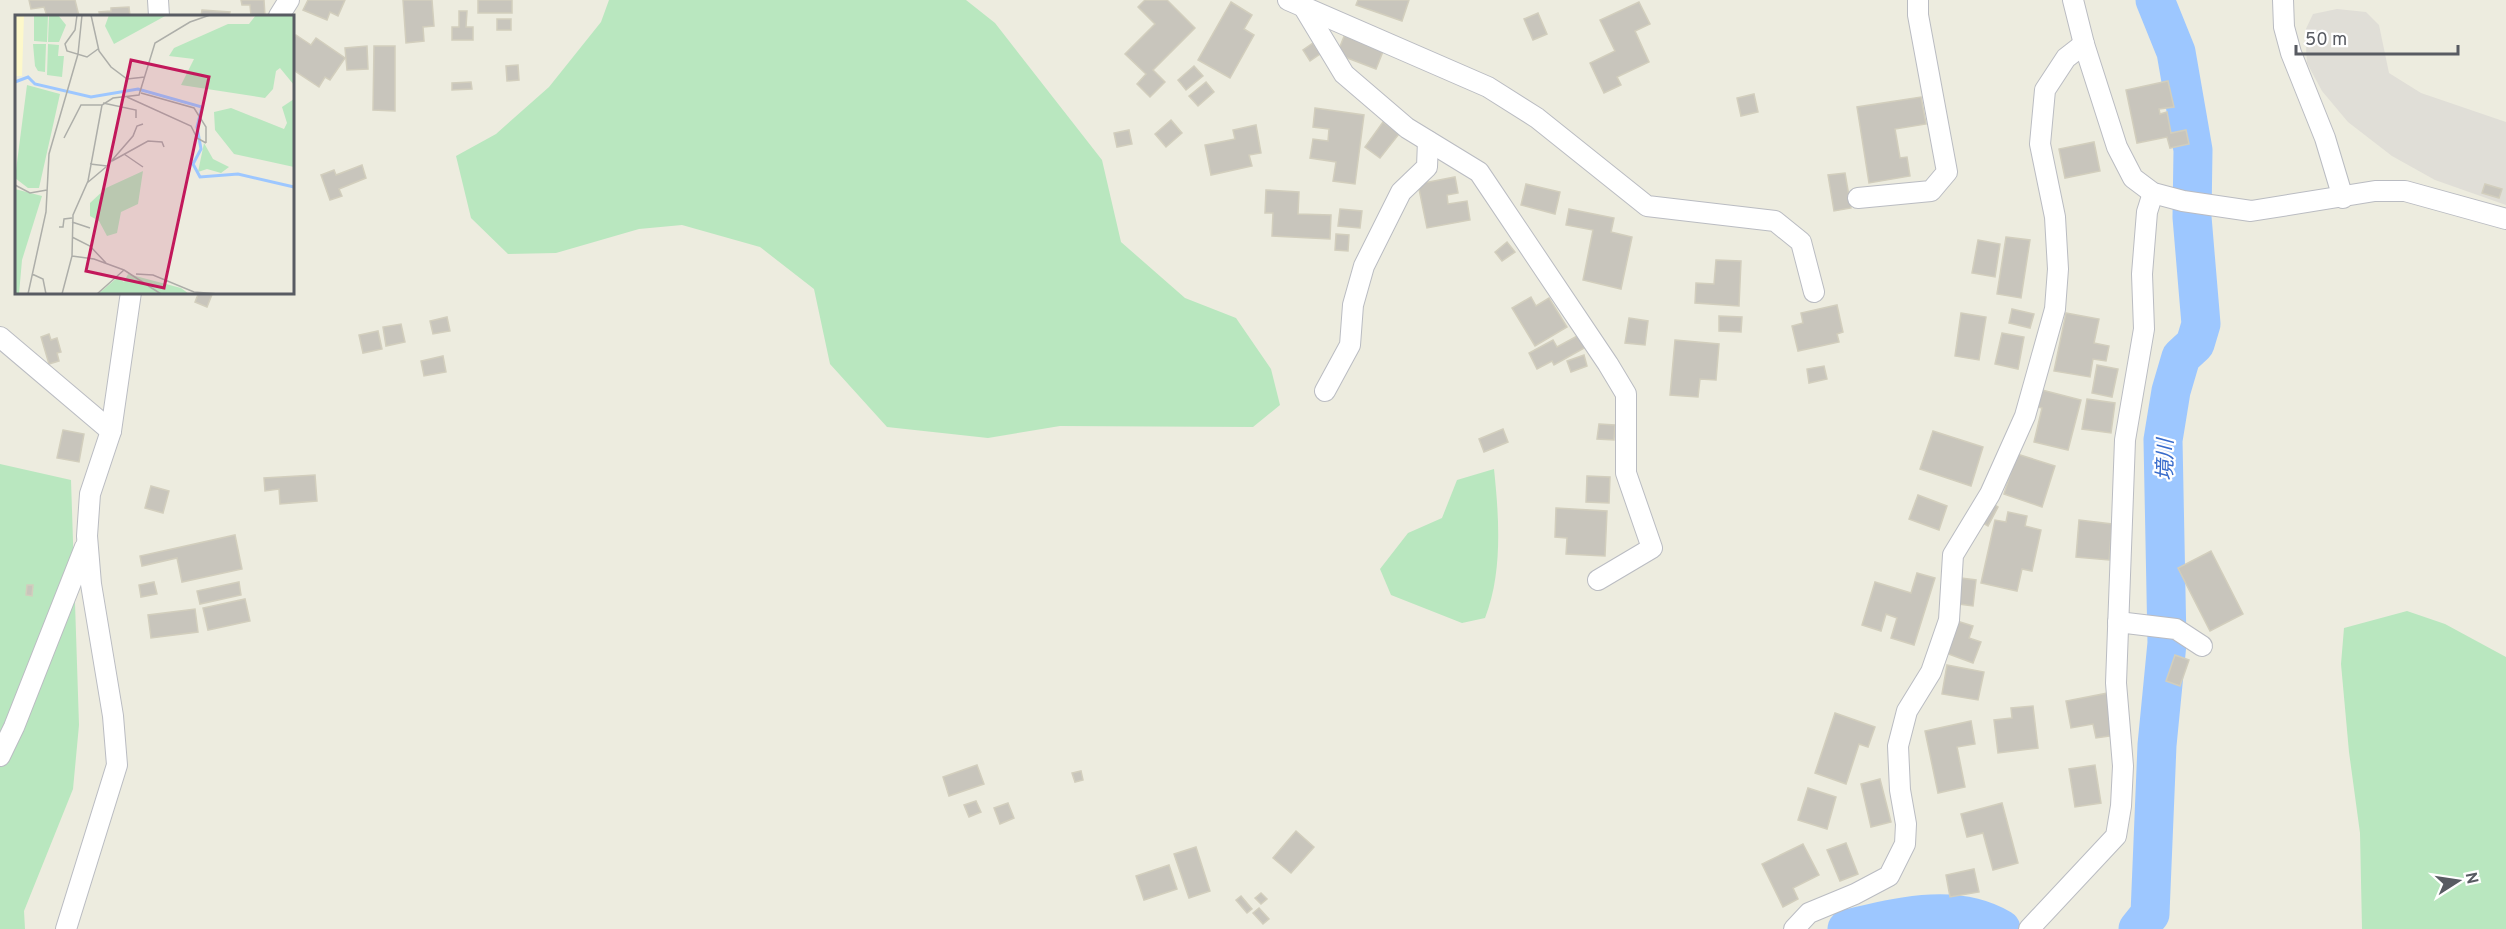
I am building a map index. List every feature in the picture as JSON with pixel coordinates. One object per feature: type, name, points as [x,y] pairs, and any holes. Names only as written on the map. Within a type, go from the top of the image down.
[{"type":"street","points":[[158,0],[159,15]]},
{"type":"street","points":[[280,15],[289,0]]},
{"type":"street","points":[[1858,198],[1931,191],[1947,172],[1917,0]]},
{"type":"street","points":[[2073,0],[2084,44],[2117,147],[2133,178],[2153,193],[2183,201],[2251,211],[2343,198],[2375,191],[2405,191],[2506,219]]},
{"type":"street","points":[[2283,0],[2284,27],[2290,53],[2325,138],[2343,198]]},
{"type":"street","points":[[1295,3],[1344,74],[1407,128],[1479,172],[1626,394],[1626,473],[1652,549],[1598,580]]},
{"type":"street","points":[[1295,3],[1488,87],[1537,117],[1647,206],[1775,221],[1801,242],[1814,292]]},
{"type":"street","points":[[1794,929],[1809,913],[1855,894],[1888,876],[1905,844],[1906,824],[1900,789],[1898,746],[1907,711],[1931,672],[1949,620],[1953,555],[1990,494],[2025,416],[2055,309],[2058,270],[2055,217],[2040,144],[2045,90],[2066,58],[2084,44]]},
{"type":"street","points":[[1325,391],[1350,345],[1353,305],[1364,266],[1401,192],[1427,167],[1428,141]]},
{"type":"street","points":[[2030,927],[2116,836],[2121,806],[2123,766],[2116,683],[2125,440],[2144,329],[2142,274],[2147,212],[2153,193]]},
{"type":"street","points":[[66,929],[117,765],[113,716],[91,584],[88,542],[90,494],[111,431],[131,294]]},
{"type":"street","points":[[0,337],[111,431]]},
{"type":"street","points":[[0,756],[14,727],[88,542]]},
{"type":"street","points":[[2118,622],[2167,627],[2202,646]]},
{"type":"shaded area","points":[[2337,9],[2366,12],[2379,25],[2389,73],[2421,93],[2506,122],[2506,205],[2435,180],[2392,156],[2348,122],[2322,91],[2307,63],[2305,31],[2313,14]]},
{"type":"green space","points":[[609,0],[966,0],[995,23],[1102,160],[1121,242],[1185,298],[1236,318],[1271,369],[1280,405],[1253,427],[1060,426],[988,438],[887,427],[830,364],[814,289],[760,247],[682,225],[639,229],[556,253],[508,254],[471,218],[456,156],[496,134],[549,87],[601,22]]},
{"type":"green space","points":[[0,464],[71,480],[79,725],[73,789],[24,911],[25,929],[0,929]]},
{"type":"green space","points":[[1494,469],[1498,525],[1497,563],[1495,582],[1485,618],[1462,623],[1391,595],[1380,569],[1408,533],[1442,518],[1457,480]]},
{"type":"green space","points":[[2407,611],[2445,624],[2506,657],[2506,929],[2362,929],[2360,833],[2349,752],[2341,664],[2344,628]]},
{"type":"building","points":[[29,0],[75,0],[79,15],[47,15],[44,7],[31,9]]},
{"type":"building","points":[[241,0],[264,0],[265,15],[251,15],[250,5],[242,5]]},
{"type":"building","points":[[308,0],[345,0],[338,16],[330,12],[327,20],[303,10]]},
{"type":"building","points":[[403,0],[432,0],[434,26],[423,27],[424,41],[406,43]]},
{"type":"building","points":[[478,0],[512,0],[512,13],[478,13]]},
{"type":"building","points":[[1145,0],[1167,0],[1195,28],[1153,70],[1165,82],[1150,97],[1137,84],[1146,74],[1125,54],[1155,24],[1138,7]]},
{"type":"building","points":[[1358,0],[1409,0],[1402,21],[1356,5]]},
{"type":"building","points":[[1231,2],[1252,15],[1244,29],[1254,35],[1230,78],[1198,60]]},
{"type":"building","points":[[1639,2],[1650,24],[1635,31],[1649,62],[1617,77],[1621,85],[1604,93],[1590,63],[1615,51],[1600,20]]},
{"type":"building","points":[[129,7],[130,15],[100,15],[99,12],[111,11],[111,8]]},
{"type":"building","points":[[202,10],[230,12],[229,15],[201,15]]},
{"type":"building","points":[[459,11],[467,11],[466,27],[473,27],[473,40],[452,40],[452,27],[459,27]]},
{"type":"building","points":[[1538,13],[1547,34],[1533,40],[1524,19]]},
{"type":"building","points":[[497,19],[511,19],[511,30],[497,30]]},
{"type":"building","points":[[1345,34],[1384,49],[1376,69],[1337,54]]},
{"type":"building","points":[[296,35],[311,45],[316,38],[345,58],[330,80],[325,77],[319,87],[294,70],[294,38]]},
{"type":"building","points":[[1313,43],[1320,54],[1310,61],[1303,50]]},
{"type":"building","points":[[367,46],[368,69],[347,70],[345,48]]},
{"type":"building","points":[[374,46],[395,46],[395,111],[373,110]]},
{"type":"building","points":[[518,65],[519,80],[507,81],[506,66]]},
{"type":"building","points":[[1194,66],[1203,76],[1186,90],[1178,80]]},
{"type":"building","points":[[2168,81],[2174,107],[2159,109],[2160,114],[2167,112],[2171,133],[2186,130],[2189,144],[2170,148],[2167,137],[2137,143],[2126,90]]},
{"type":"building","points":[[471,82],[472,89],[452,90],[452,83]]},
{"type":"building","points":[[1206,82],[1214,92],[1198,106],[1189,96]]},
{"type":"building","points":[[1754,94],[1758,112],[1741,116],[1737,98]]},
{"type":"building","points":[[1921,97],[1926,124],[1895,129],[1900,158],[1907,157],[1910,176],[1869,183],[1857,107]]},
{"type":"building","points":[[1315,108],[1364,115],[1355,184],[1333,181],[1336,162],[1310,158],[1313,139],[1328,141],[1329,129],[1313,127]]},
{"type":"building","points":[[1171,120],[1182,133],[1166,147],[1155,134]]},
{"type":"building","points":[[1383,122],[1399,134],[1380,158],[1365,147]]},
{"type":"building","points":[[1256,125],[1261,153],[1249,155],[1252,166],[1211,175],[1205,145],[1235,139],[1233,130]]},
{"type":"building","points":[[1129,130],[1132,144],[1117,147],[1114,133]]},
{"type":"building","points":[[2094,142],[2100,171],[2065,178],[2059,149]]},
{"type":"building","points":[[362,165],[366,178],[339,189],[342,196],[330,200],[321,175],[334,170],[336,175]]},
{"type":"building","points":[[1845,173],[1851,208],[1834,211],[1828,175]]},
{"type":"building","points":[[1455,177],[1458,193],[1447,195],[1448,204],[1467,201],[1470,220],[1427,228],[1418,184]]},
{"type":"building","points":[[1526,184],[1560,192],[1555,214],[1521,205]]},
{"type":"building","points":[[2485,184],[2502,189],[2499,198],[2482,193]]},
{"type":"building","points":[[1266,190],[1299,192],[1298,214],[1331,215],[1330,239],[1272,236],[1273,213],[1265,213]]},
{"type":"building","points":[[1340,209],[1362,211],[1360,228],[1338,226]]},
{"type":"building","points":[[1569,209],[1614,218],[1611,232],[1632,237],[1621,289],[1583,280],[1593,230],[1566,225]]},
{"type":"building","points":[[1336,234],[1349,235],[1348,251],[1335,250]]},
{"type":"building","points":[[2006,237],[2030,240],[2021,298],[1997,294]]},
{"type":"building","points":[[1978,240],[2000,244],[1995,277],[1972,273]]},
{"type":"building","points":[[1507,242],[1515,252],[1502,261],[1495,252]]},
{"type":"building","points":[[1716,260],[1741,261],[1739,306],[1695,303],[1696,283],[1714,284]]},
{"type":"building","points":[[198,294],[212,294],[207,307],[195,302]]},
{"type":"building","points":[[1531,297],[1536,306],[1549,298],[1567,327],[1535,346],[1512,308]]},
{"type":"building","points":[[1837,305],[1843,332],[1837,334],[1839,342],[1798,351],[1792,326],[1803,323],[1801,313]]},
{"type":"building","points":[[2012,309],[2034,314],[2030,328],[2009,323]]},
{"type":"building","points":[[1961,313],[1986,317],[1979,360],[1955,356]]},
{"type":"building","points":[[2066,313],[2099,319],[2094,343],[2109,346],[2106,361],[2093,359],[2090,377],[2054,371]]},
{"type":"building","points":[[1719,316],[1742,317],[1741,332],[1719,331]]},
{"type":"building","points":[[447,317],[450,331],[433,334],[430,321]]},
{"type":"building","points":[[1629,318],[1648,321],[1645,345],[1625,343]]},
{"type":"building","points":[[401,324],[405,342],[386,346],[383,327]]},
{"type":"building","points":[[378,331],[382,349],[363,353],[359,335]]},
{"type":"building","points":[[2002,333],[2024,337],[2018,369],[1995,364]]},
{"type":"building","points":[[49,334],[51,340],[57,338],[61,352],[57,353],[59,361],[49,364],[41,337]]},
{"type":"building","points":[[1579,335],[1586,347],[1554,365],[1552,361],[1537,369],[1529,353],[1553,340],[1557,347]]},
{"type":"building","points":[[1675,340],[1719,344],[1716,380],[1700,379],[1698,397],[1670,395]]},
{"type":"building","points":[[1584,355],[1587,366],[1571,372],[1567,361]]},
{"type":"building","points":[[443,356],[446,372],[424,376],[421,361]]},
{"type":"building","points":[[2097,365],[2118,369],[2112,397],[2092,393]]},
{"type":"building","points":[[1824,366],[1827,379],[1809,383],[1807,369]]},
{"type":"building","points":[[2042,390],[2081,400],[2068,450],[2034,442],[2042,408],[2038,407]]},
{"type":"building","points":[[2087,399],[2115,403],[2111,433],[2082,429]]},
{"type":"building","points":[[1599,424],[1615,425],[1614,440],[1597,439]]},
{"type":"building","points":[[1503,429],[1508,442],[1484,452],[1479,439]]},
{"type":"building","points":[[63,430],[84,434],[79,462],[57,458]]},
{"type":"building","points":[[1933,431],[1983,447],[1971,486],[1920,469]]},
{"type":"building","points":[[2017,454],[2055,466],[2042,507],[2004,494]]},
{"type":"building","points":[[315,475],[317,501],[280,504],[279,489],[265,491],[264,478]]},
{"type":"building","points":[[1587,476],[1610,477],[1609,503],[1586,502]]},
{"type":"building","points":[[151,486],[169,491],[163,513],[145,508]]},
{"type":"building","points":[[1918,495],[1947,506],[1939,530],[1909,519]]},
{"type":"building","points":[[1990,502],[1998,507],[1988,526],[1979,521]]},
{"type":"building","points":[[1556,508],[1607,511],[1605,556],[1566,554],[1567,538],[1555,537]]},
{"type":"building","points":[[2008,512],[2027,516],[2025,526],[2041,530],[2032,571],[2022,569],[2017,591],[1981,583],[1995,520],[2006,522]]},
{"type":"building","points":[[2079,520],[2112,524],[2109,560],[2076,557]]},
{"type":"building","points":[[235,535],[242,569],[182,582],[177,558],[142,566],[140,556]]},
{"type":"building","points":[[2211,551],[2243,614],[2210,631],[2178,568]]},
{"type":"building","points":[[1917,573],[1935,578],[1914,645],[1891,638],[1897,618],[1886,614],[1881,631],[1862,625],[1875,582],[1911,593]]},
{"type":"building","points":[[1961,578],[1976,580],[1973,606],[1959,604]]},
{"type":"building","points":[[154,582],[157,594],[141,597],[139,585]]},
{"type":"building","points":[[239,582],[241,595],[200,604],[197,591]]},
{"type":"building","points":[[27,585],[33,585],[32,596],[26,595]]},
{"type":"building","points":[[245,599],[250,621],[208,630],[203,608]]},
{"type":"building","points":[[195,609],[198,632],[151,638],[148,615]]},
{"type":"building","points":[[1957,621],[1973,626],[1969,638],[1981,642],[1973,663],[1946,653]]},
{"type":"building","points":[[2175,655],[2189,660],[2180,686],[2166,681]]},
{"type":"building","points":[[1947,665],[1984,672],[1978,700],[1942,694]]},
{"type":"building","points":[[2108,693],[2116,735],[2096,738],[2093,724],[2071,728],[2066,701]]},
{"type":"building","points":[[2033,706],[2038,748],[1998,753],[1994,720],[2012,718],[2011,708]]},
{"type":"building","points":[[1835,713],[1875,727],[1868,747],[1859,744],[1846,784],[1815,773]]},
{"type":"building","points":[[1971,721],[1975,744],[1957,747],[1965,787],[1938,793],[1925,731]]},
{"type":"building","points":[[977,765],[984,784],[949,796],[943,777]]},
{"type":"building","points":[[2095,765],[2101,803],[2075,807],[2069,769]]},
{"type":"building","points":[[1081,771],[1083,780],[1075,782],[1072,773]]},
{"type":"building","points":[[1880,779],[1891,822],[1871,827],[1861,784]]},
{"type":"building","points":[[1808,788],[1836,797],[1827,829],[1798,820]]},
{"type":"building","points":[[976,801],[981,812],[969,817],[964,805]]},
{"type":"building","points":[[1008,803],[1014,818],[1000,824],[994,808]]},
{"type":"building","points":[[2002,803],[2018,863],[1993,870],[1983,833],[1967,837],[1961,814]]},
{"type":"building","points":[[1296,831],[1314,847],[1291,873],[1273,858]]},
{"type":"building","points":[[1846,843],[1858,874],[1840,881],[1827,850]]},
{"type":"building","points":[[1803,844],[1819,875],[1793,888],[1798,899],[1783,907],[1762,864]]},
{"type":"building","points":[[1196,847],[1210,891],[1189,898],[1174,854]]},
{"type":"building","points":[[1169,865],[1177,889],[1144,900],[1136,876]]},
{"type":"building","points":[[1974,869],[1979,892],[1950,897],[1946,875]]},
{"type":"building","points":[[1261,893],[1267,899],[1261,904],[1255,898]]},
{"type":"building","points":[[1241,896],[1252,909],[1247,913],[1236,900]]},
{"type":"building","points":[[1259,908],[1269,919],[1263,924],[1253,913]]},
{"type":"waterway","name":"境川","points":[[2138,929],[2150,914],[2157,745],[2167,643],[2163,440],[2171,391],[2181,357],[2195,344],[2201,324],[2192,217],[2193,150],[2176,52],[2155,0]]},
{"type":"waterway","name":"境川","points":[[1847,929],[1925,914],[1964,916],[2001,929]]}]
